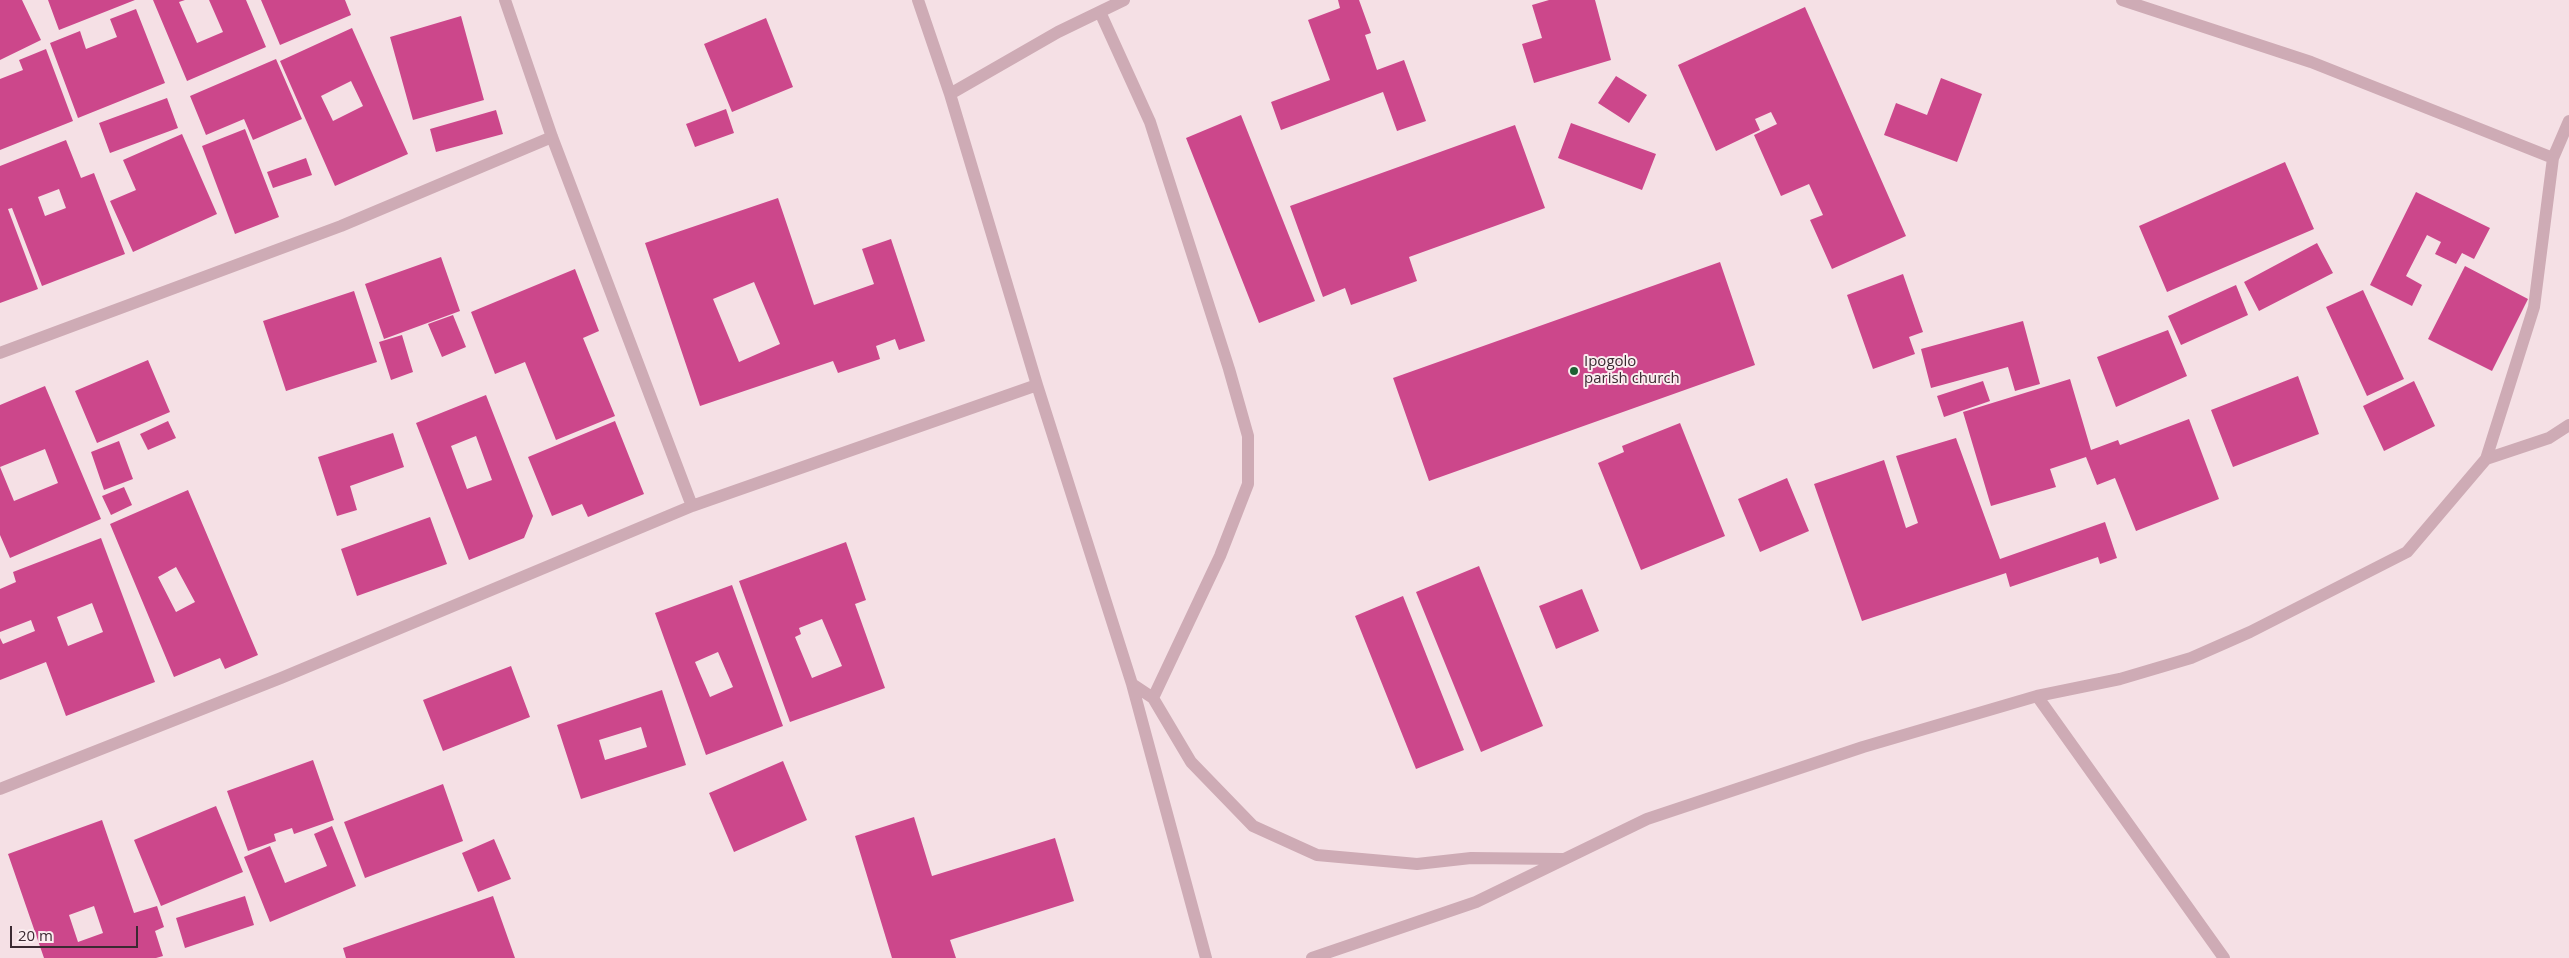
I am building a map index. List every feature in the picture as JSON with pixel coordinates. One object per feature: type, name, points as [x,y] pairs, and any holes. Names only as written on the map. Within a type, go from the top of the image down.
[{"type":"street","points":[[505,0],[552,137],[692,506]]},
{"type":"street","points":[[918,0],[950,94],[1037,385],[1132,684],[1206,958]]},
{"type":"street","points":[[950,94],[1058,32],[1124,0]]},
{"type":"street","points":[[2122,0],[2311,62],[2553,158]]},
{"type":"street","points":[[1100,12],[1150,122],[1229,369],[1248,436],[1248,484],[1220,556],[1153,698]]},
{"type":"street","points":[[1312,958],[1476,902],[1647,819],[1862,747],[2037,696],[2120,679],[2191,658],[2250,632],[2406,552],[2486,459],[2534,307],[2553,158],[2569,121]]},
{"type":"street","points":[[0,353],[341,226],[552,137]]},
{"type":"street","points":[[0,789],[281,678],[692,506],[1037,385]]},
{"type":"street","points":[[2486,459],[2549,438],[2569,425]]},
{"type":"street","points":[[1132,684],[1153,698],[1191,762],[1253,826],[1317,855],[1418,864],[1471,858],[1566,859]]},
{"type":"street","points":[[2037,696],[2224,958]]},
{"type":"building","points":[[0,0],[22,0],[41,40],[0,60]]},
{"type":"building","points":[[48,0],[135,0],[59,30]]},
{"type":"building","points":[[153,0],[185,0],[179,2],[197,43],[223,32],[209,0],[246,0],[266,47],[187,81]]},
{"type":"building","points":[[261,0],[345,0],[351,15],[280,45]]},
{"type":"building","points":[[1338,0],[1359,0],[1371,33],[1365,35],[1377,70],[1404,60],[1426,121],[1397,131],[1383,92],[1281,130],[1271,102],[1330,80],[1308,20],[1340,8]]},
{"type":"building","points":[[1549,0],[1595,0],[1611,60],[1534,83],[1522,44],[1542,38],[1532,5]]},
{"type":"building","points":[[1805,7],[1906,236],[1832,269],[1810,220],[1823,215],[1809,184],[1781,196],[1754,135],[1777,124],[1771,112],[1755,119],[1760,130],[1716,151],[1678,65]]},
{"type":"building","points":[[136,9],[165,83],[78,118],[50,43],[80,31],[86,49],[117,37],[110,19]]},
{"type":"building","points":[[461,16],[484,100],[413,120],[390,37]]},
{"type":"building","points":[[766,18],[793,87],[732,112],[704,44]]},
{"type":"building","points":[[352,28],[408,154],[335,186],[280,61]],"holes":[[[351,81],[363,106],[333,121],[321,96]]]},
{"type":"building","points":[[46,49],[73,121],[0,150],[0,79],[23,70],[19,60]]},
{"type":"building","points":[[276,59],[302,119],[253,140],[244,119],[206,135],[190,96]]},
{"type":"building","points":[[1616,76],[1647,95],[1629,123],[1598,103]]},
{"type":"building","points":[[1941,78],[1982,94],[1957,162],[1884,135],[1896,103],[1927,115]]},
{"type":"building","points":[[167,98],[178,128],[110,153],[99,123]]},
{"type":"building","points":[[726,109],[734,133],[695,147],[686,124]]},
{"type":"building","points":[[496,110],[503,134],[436,152],[430,129]]},
{"type":"building","points":[[1241,115],[1315,301],[1259,323],[1186,138]]},
{"type":"building","points":[[1571,123],[1656,154],[1642,190],[1558,158]]},
{"type":"building","points":[[1515,125],[1545,208],[1409,257],[1417,281],[1351,305],[1345,288],[1323,297],[1290,206]]},
{"type":"building","points":[[245,129],[279,217],[235,234],[202,146]]},
{"type":"building","points":[[182,134],[217,214],[133,252],[110,201],[136,190],[123,160]]},
{"type":"building","points":[[66,140],[81,178],[94,173],[125,254],[42,286],[12,208],[8,209],[38,289],[0,303],[0,166]],"holes":[[[59,189],[66,208],[45,216],[38,197]]]},
{"type":"building","points":[[306,158],[312,175],[273,188],[267,172]]},
{"type":"building","points":[[2285,162],[2314,229],[2167,292],[2139,226]]},
{"type":"building","points":[[2416,192],[2490,228],[2474,259],[2462,253],[2456,264],[2435,254],[2441,242],[2427,235],[2406,276],[2422,285],[2412,306],[2370,285]]},
{"type":"building","points":[[778,198],[814,305],[874,284],[862,249],[891,239],[925,341],[899,350],[895,339],[876,346],[880,359],[838,373],[833,361],[700,406],[645,243]],"holes":[[[754,282],[780,344],[739,362],[713,299]]]},
{"type":"building","points":[[2317,243],[2333,273],[2259,311],[2244,282]]},
{"type":"building","points":[[441,257],[460,311],[384,339],[365,284]]},
{"type":"building","name":"Ipogolo parish church","points":[[1720,262],[1755,365],[1429,481],[1393,378]]},
{"type":"building","points":[[2465,266],[2528,299],[2492,371],[2428,339]]},
{"type":"building","points":[[575,269],[599,331],[583,338],[615,416],[556,440],[525,362],[495,374],[471,312]]},
{"type":"building","points":[[1903,274],[1923,332],[1909,337],[1915,354],[1873,369],[1847,295]]},
{"type":"building","points":[[2236,285],[2248,315],[2181,345],[2168,316]]},
{"type":"building","points":[[2363,290],[2404,379],[2367,396],[2326,307]]},
{"type":"building","points":[[354,291],[377,362],[286,391],[263,321]]},
{"type":"building","points":[[453,315],[466,347],[442,357],[428,324]]},
{"type":"building","points":[[2023,321],[2040,384],[2015,391],[2008,367],[1931,388],[1921,349]]},
{"type":"building","points":[[2168,330],[2187,376],[2116,407],[2097,357]]},
{"type":"building","points":[[402,335],[413,372],[391,380],[379,342]]},
{"type":"building","points":[[148,360],[170,412],[97,443],[75,391]]},
{"type":"building","points":[[2298,376],[2319,434],[2233,467],[2211,410]]},
{"type":"building","points":[[2070,379],[2091,450],[2118,440],[2120,445],[2189,419],[2219,499],[2136,531],[2115,478],[2097,485],[2086,457],[2050,469],[2056,487],[1991,506],[1963,412]]},
{"type":"building","points":[[1983,381],[1990,401],[1944,417],[1937,396]]},
{"type":"building","points":[[2414,381],[2435,426],[2384,451],[2363,406]]},
{"type":"building","points":[[45,386],[101,519],[10,558],[0,535],[0,467],[0,405]],"holes":[[[45,449],[58,483],[14,501],[0,467]]]},
{"type":"building","points":[[486,395],[533,516],[524,538],[469,560],[416,423]],"holes":[[[476,436],[492,480],[467,489],[451,446]]]},
{"type":"building","points":[[168,421],[176,438],[148,450],[140,434]]},
{"type":"building","points":[[615,421],[644,494],[588,517],[582,504],[552,516],[528,457]]},
{"type":"building","points":[[1680,423],[1725,536],[1641,570],[1598,463],[1624,452],[1622,446]]},
{"type":"building","points":[[393,433],[404,467],[350,486],[357,510],[337,516],[318,457]]},
{"type":"building","points":[[1956,438],[2000,559],[2105,522],[2117,558],[2100,564],[2098,557],[2010,587],[2006,573],[1862,621],[1814,484],[1884,460],[1906,528],[1918,523],[1896,456]]},
{"type":"building","points":[[119,441],[133,479],[104,490],[91,452]]},
{"type":"building","points":[[1787,478],[1809,531],[1760,552],[1738,499]]},
{"type":"building","points":[[124,487],[132,505],[111,515],[102,496]]},
{"type":"building","points":[[188,490],[258,655],[225,669],[220,658],[174,677],[110,524]],"holes":[[[176,567],[195,602],[176,612],[158,577]]]},
{"type":"building","points":[[430,517],[447,564],[357,596],[341,549]]},
{"type":"building","points":[[101,538],[155,682],[66,716],[46,662],[0,680],[0,638],[3,644],[35,631],[31,620],[0,632],[0,589],[16,582],[13,572]],"holes":[[[92,603],[103,632],[68,646],[57,617]]]},
{"type":"building","points":[[846,542],[866,600],[855,604],[885,688],[790,722],[739,581]],"holes":[[[822,619],[842,666],[812,678],[795,637],[801,634],[799,628]]]},
{"type":"building","points":[[1479,566],[1543,726],[1481,752],[1416,592]]},
{"type":"building","points":[[732,585],[783,726],[706,755],[655,613]],"holes":[[[718,652],[733,687],[710,697],[695,662]]]},
{"type":"building","points":[[1582,589],[1599,631],[1556,649],[1539,606]]},
{"type":"building","points":[[1403,596],[1464,750],[1416,769],[1355,616]]},
{"type":"building","points":[[511,666],[530,717],[443,751],[423,700]]},
{"type":"building","points":[[662,690],[686,765],[581,799],[557,725]],"holes":[[[641,727],[647,747],[605,760],[599,740]]]},
{"type":"building","points":[[313,760],[334,820],[294,834],[292,828],[274,834],[276,841],[248,851],[227,791]]},
{"type":"building","points":[[783,761],[807,820],[734,852],[709,793]]},
{"type":"building","points":[[443,784],[463,841],[365,878],[344,822]]},
{"type":"building","points":[[216,806],[243,872],[161,906],[134,840]]},
{"type":"building","points":[[914,817],[932,876],[1055,838],[1074,901],[950,940],[956,958],[892,958],[855,836]]},
{"type":"building","points":[[102,820],[134,913],[157,906],[164,927],[155,931],[163,956],[156,958],[44,958],[8,854]],"holes":[[[94,906],[103,933],[78,942],[69,915]]]},
{"type":"building","points":[[332,826],[356,886],[270,922],[244,857],[270,846],[285,883],[327,866],[314,834]]},
{"type":"building","points":[[494,839],[511,879],[478,892],[462,853]]},
{"type":"building","points":[[245,896],[254,925],[185,948],[176,918]]},
{"type":"building","points":[[493,896],[515,958],[346,958],[343,948]]},
{"type":"place","name":"Ipogolo parish church","points":[[1574,371]]}]
